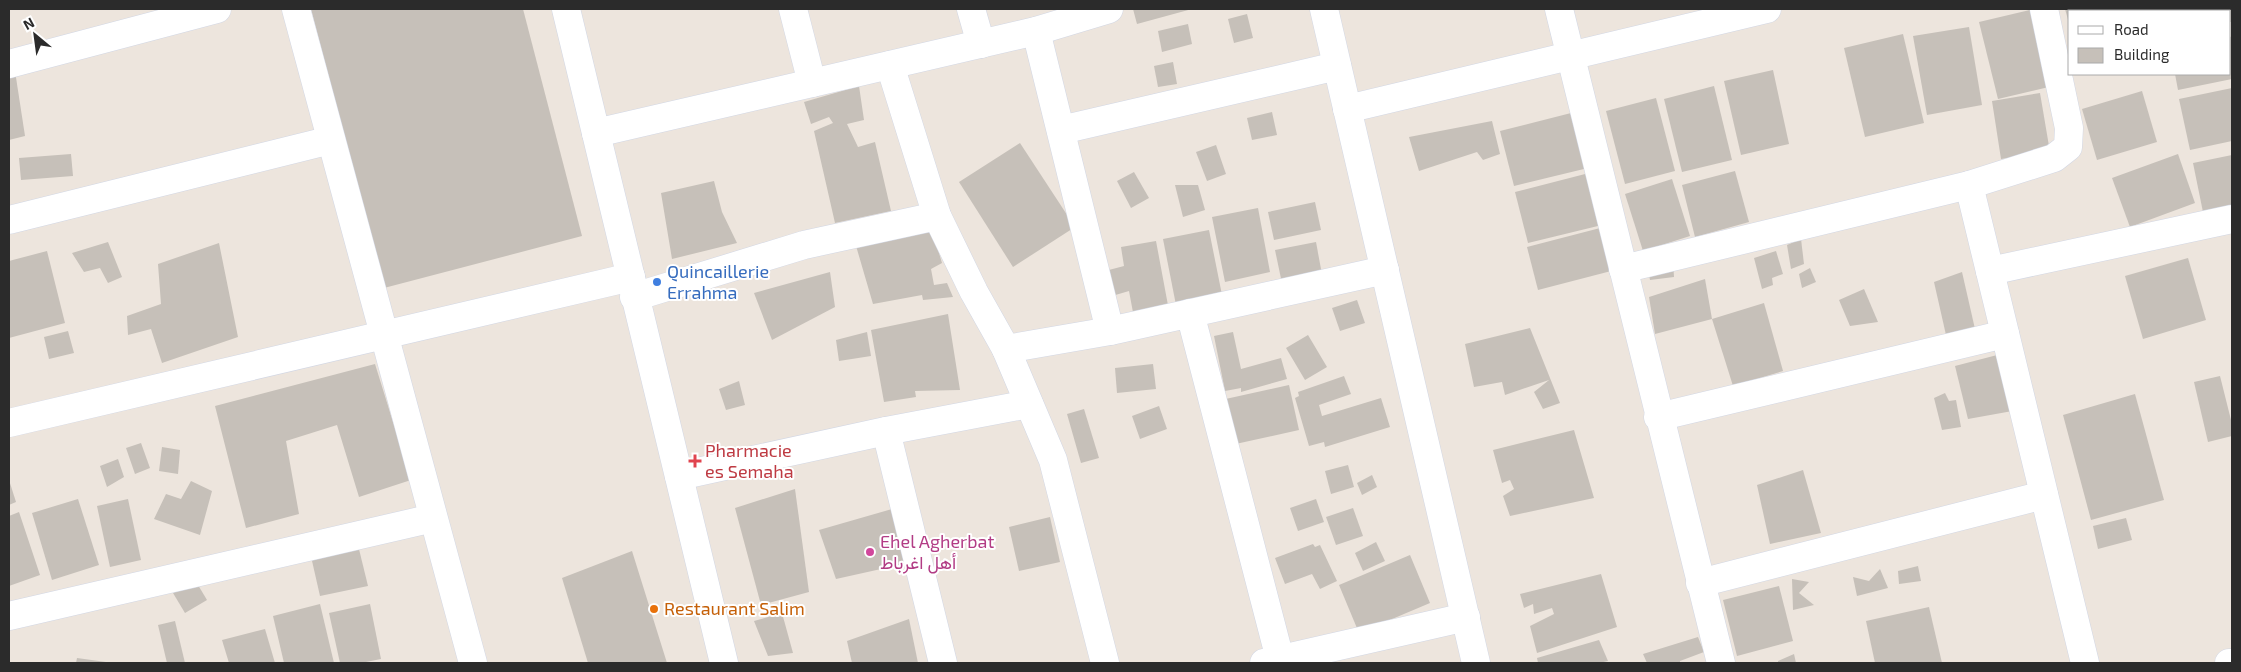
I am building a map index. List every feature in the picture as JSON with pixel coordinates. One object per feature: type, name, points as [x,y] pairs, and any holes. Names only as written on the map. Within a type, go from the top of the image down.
[{"type":"street","points":[[9,64],[217,9]]},
{"type":"street","points":[[296,9],[473,663]]},
{"type":"street","points":[[566,9],[724,663]]},
{"type":"street","points":[[793,9],[812,83]]},
{"type":"street","points":[[971,9],[981,44]]},
{"type":"street","points":[[596,133],[1036,31],[1109,9]]},
{"type":"street","points":[[1324,9],[1476,663]]},
{"type":"street","points":[[1559,9],[1658,417],[1721,663]]},
{"type":"street","points":[[1347,109],[1767,9]]},
{"type":"street","points":[[1623,270],[1969,185],[2054,158],[2068,147],[2069,128],[2044,9]]},
{"type":"street","points":[[1036,31],[1110,331]]},
{"type":"street","points":[[890,65],[937,216],[974,292],[1006,349],[1053,460],[1105,663]]},
{"type":"street","points":[[1061,130],[1337,66]]},
{"type":"street","points":[[9,220],[331,140]]},
{"type":"street","points":[[1969,185],[2085,663]]},
{"type":"street","points":[[9,423],[384,335],[632,287],[804,245],[937,216]]},
{"type":"street","points":[[1990,271],[2232,219]]},
{"type":"street","points":[[1006,349],[1110,331],[1385,270]]},
{"type":"street","points":[[1190,313],[1272,661],[1466,617]]},
{"type":"street","points":[[1658,417],[2006,334]]},
{"type":"street","points":[[679,476],[886,431],[1029,404]]},
{"type":"street","points":[[886,431],[943,663]]},
{"type":"street","points":[[1700,583],[2044,495]]},
{"type":"street","points":[[9,616],[433,518]]},
{"type":"building","points":[[311,9],[523,9],[582,236],[384,288]]},
{"type":"building","points":[[1133,9],[1192,9],[1137,24]]},
{"type":"building","points":[[2034,9],[2053,86],[1998,99],[1979,22]]},
{"type":"building","points":[[2065,9],[2144,10],[2068,10],[2068,20]]},
{"type":"building","points":[[2232,9],[2232,22],[2231,10],[2153,10]]},
{"type":"building","points":[[1247,14],[1253,38],[1234,43],[1228,19]]},
{"type":"building","points":[[1188,24],[1192,44],[1162,52],[1158,31]]},
{"type":"building","points":[[1969,27],[1982,105],[1927,115],[1913,36]]},
{"type":"building","points":[[1903,34],[1924,123],[1865,137],[1844,48]]},
{"type":"building","points":[[2231,36],[2232,79],[2178,90],[2175,75],[2231,75]]},
{"type":"building","points":[[1173,62],[1177,84],[1158,87],[1154,66]]},
{"type":"building","points":[[1773,70],[1789,144],[1741,155],[1724,81]]},
{"type":"building","points":[[15,71],[25,136],[9,140],[9,73]]},
{"type":"building","points":[[859,86],[864,120],[847,124],[858,147],[875,142],[891,211],[835,223],[814,131],[833,123],[829,117],[811,124],[804,102]]},
{"type":"building","points":[[1714,86],[1732,160],[1682,172],[1664,99]]},
{"type":"building","points":[[2232,88],[2232,141],[2190,150],[2179,99]]},
{"type":"building","points":[[2142,91],[2157,142],[2097,160],[2082,109]]},
{"type":"building","points":[[2040,93],[2050,152],[2001,159],[1992,101]]},
{"type":"building","points":[[1656,98],[1675,171],[1625,184],[1606,111]]},
{"type":"building","points":[[1272,112],[1277,135],[1252,140],[1247,118]]},
{"type":"building","points":[[1575,112],[1588,168],[1514,186],[1500,131]]},
{"type":"building","points":[[1492,121],[1500,154],[1483,160],[1477,152],[1419,171],[1409,137]]},
{"type":"building","points":[[1020,143],[1075,227],[1013,267],[959,182]]},
{"type":"building","points":[[1216,145],[1226,174],[1207,181],[1196,152]]},
{"type":"building","points":[[71,154],[73,176],[21,180],[19,158]]},
{"type":"building","points":[[2178,154],[2195,203],[2130,227],[2112,178]]},
{"type":"building","points":[[2232,155],[2232,211],[2204,217],[2193,163]]},
{"type":"building","points":[[1735,171],[1749,222],[1695,237],[1682,185]]},
{"type":"building","points":[[1134,172],[1149,198],[1131,208],[1117,181]]},
{"type":"building","points":[[1589,173],[1602,225],[1528,243],[1515,192]]},
{"type":"building","points":[[1672,179],[1690,236],[1643,251],[1625,194]]},
{"type":"building","points":[[714,181],[722,212],[737,243],[672,259],[661,193]]},
{"type":"building","points":[[1175,185],[1198,185],[1205,210],[1183,217]]},
{"type":"building","points":[[1315,202],[1321,230],[1274,240],[1268,212]]},
{"type":"building","points":[[1258,208],[1270,272],[1225,282],[1212,217]]},
{"type":"building","points":[[930,223],[942,263],[931,269],[934,285],[947,283],[953,297],[923,300],[922,295],[873,304],[854,239]]},
{"type":"building","points":[[1604,227],[1615,270],[1538,290],[1527,247]]},
{"type":"building","points":[[1209,230],[1222,295],[1176,305],[1163,239]]},
{"type":"building","points":[[1801,239],[1804,264],[1791,269],[1787,245]]},
{"type":"building","points":[[1156,241],[1170,316],[1135,323],[1129,291],[1112,296],[1105,271],[1124,266],[1121,247]]},
{"type":"building","points":[[108,242],[122,277],[108,283],[100,268],[84,272],[72,253]]},
{"type":"building","points":[[1316,242],[1323,280],[1283,288],[1275,250]]},
{"type":"building","points":[[219,243],[238,337],[162,363],[151,329],[128,335],[127,316],[161,304],[158,264]]},
{"type":"building","points":[[47,251],[65,323],[9,338],[9,261]]},
{"type":"building","points":[[1776,251],[1783,274],[1772,278],[1773,285],[1762,289],[1754,258]]},
{"type":"building","points":[[2188,258],[2206,320],[2143,339],[2125,276]]},
{"type":"building","points":[[1673,262],[1674,277],[1650,280],[1648,269]]},
{"type":"building","points":[[1810,268],[1816,282],[1802,288],[1799,274]]},
{"type":"building","points":[[830,272],[835,307],[772,340],[754,293]]},
{"type":"building","points":[[1962,272],[1975,329],[1946,335],[1934,282]]},
{"type":"building","points":[[1705,279],[1712,319],[1655,334],[1649,297]]},
{"type":"building","points":[[1864,289],[1878,322],[1850,326],[1839,300]]},
{"type":"building","points":[[1357,300],[1365,323],[1340,331],[1332,308]]},
{"type":"building","points":[[1764,303],[1783,371],[1733,386],[1712,319]]},
{"type":"building","points":[[948,314],[960,390],[915,391],[916,397],[884,402],[871,330]]},
{"type":"building","points":[[1530,328],[1560,403],[1543,409],[1534,392],[1549,380],[1505,395],[1502,382],[1474,387],[1465,344]]},
{"type":"building","points":[[68,331],[74,353],[49,359],[44,337]]},
{"type":"building","points":[[867,332],[871,356],[839,361],[836,340]]},
{"type":"building","points":[[1233,332],[1241,369],[1281,358],[1287,379],[1241,392],[1241,388],[1225,391],[1214,336]]},
{"type":"building","points":[[1308,335],[1327,367],[1305,380],[1286,348]]},
{"type":"building","points":[[2001,354],[2018,410],[1968,419],[1955,366]]},
{"type":"building","points":[[375,364],[411,480],[359,497],[337,425],[286,441],[299,514],[246,528],[215,406]]},
{"type":"building","points":[[1153,364],[1156,389],[1117,393],[1115,368]]},
{"type":"building","points":[[1344,376],[1351,394],[1319,405],[1322,416],[1381,398],[1390,427],[1325,447],[1324,442],[1309,446],[1295,398],[1299,396],[1298,392]]},
{"type":"building","points":[[2220,376],[2232,424],[2232,436],[2208,442],[2194,382]]},
{"type":"building","points":[[739,381],[745,405],[726,410],[719,389]]},
{"type":"building","points":[[1289,385],[1299,430],[1231,445],[1221,400]]},
{"type":"building","points":[[1945,393],[1949,401],[1956,400],[1961,427],[1942,430],[1934,398]]},
{"type":"building","points":[[2135,394],[2164,500],[2091,520],[2063,415]]},
{"type":"building","points":[[1159,406],[1167,429],[1140,439],[1132,416]]},
{"type":"building","points":[[1084,409],[1099,458],[1081,463],[1067,414]]},
{"type":"building","points":[[1574,430],[1594,498],[1510,516],[1503,496],[1514,489],[1510,480],[1502,483],[1493,450]]},
{"type":"building","points":[[141,443],[150,468],[135,474],[126,448]]},
{"type":"building","points":[[162,447],[180,450],[178,474],[159,471]]},
{"type":"building","points":[[118,459],[124,477],[107,487],[100,466]]},
{"type":"building","points":[[1348,465],[1354,487],[1331,494],[1325,471]]},
{"type":"building","points":[[1803,470],[1821,533],[1770,544],[1757,485]]},
{"type":"building","points":[[1372,475],[1377,487],[1362,495],[1357,483]]},
{"type":"building","points":[[9,480],[16,502],[9,505]]},
{"type":"building","points":[[191,481],[212,491],[200,535],[154,519],[166,494],[181,499]]},
{"type":"building","points":[[795,489],[809,592],[761,605],[735,508]]},
{"type":"building","points":[[78,499],[99,565],[52,580],[32,513]]},
{"type":"building","points":[[128,499],[141,560],[110,567],[97,506]]},
{"type":"building","points":[[1316,499],[1324,522],[1298,531],[1290,508]]},
{"type":"building","points":[[1353,508],[1363,536],[1336,545],[1326,517]]},
{"type":"building","points":[[892,509],[908,563],[836,579],[819,530]]},
{"type":"building","points":[[19,512],[40,575],[9,586],[9,516]]},
{"type":"building","points":[[1050,517],[1060,562],[1019,571],[1009,527]]},
{"type":"building","points":[[2126,518],[2132,540],[2098,549],[2093,526]]},
{"type":"building","points":[[357,541],[368,586],[320,596],[310,552]]},
{"type":"building","points":[[1376,542],[1385,561],[1363,571],[1355,553]]},
{"type":"building","points":[[1313,544],[1315,547],[1320,545],[1337,581],[1320,589],[1312,574],[1285,584],[1275,558]]},
{"type":"building","points":[[632,551],[667,663],[588,663],[562,578]]},
{"type":"building","points":[[1410,555],[1430,603],[1359,633],[1339,585]]},
{"type":"building","points":[[1918,566],[1921,581],[1899,584],[1898,571]]},
{"type":"building","points":[[1880,569],[1888,588],[1857,596],[1853,577],[1869,581]]},
{"type":"building","points":[[1601,574],[1617,627],[1537,653],[1530,626],[1554,614],[1552,608],[1534,614],[1533,604],[1524,608],[1520,594]]},
{"type":"building","points":[[1792,579],[1809,582],[1799,593],[1814,605],[1793,610]]},
{"type":"building","points":[[195,580],[207,600],[185,613],[173,593]]},
{"type":"building","points":[[1779,586],[1793,641],[1737,656],[1723,600]]},
{"type":"building","points":[[320,604],[334,663],[284,663],[273,616]]},
{"type":"building","points":[[370,604],[381,659],[361,663],[340,663],[329,613]]},
{"type":"building","points":[[1929,607],[1942,663],[1875,663],[1866,621]]},
{"type":"building","points":[[782,613],[793,653],[768,656],[754,621]]},
{"type":"building","points":[[909,619],[918,663],[852,663],[847,641]]},
{"type":"building","points":[[175,621],[185,663],[167,663],[158,625]]},
{"type":"building","points":[[265,629],[275,663],[229,663],[222,640]]},
{"type":"building","points":[[1698,637],[1704,652],[1680,661],[1680,663],[1647,663],[1643,654]]},
{"type":"building","points":[[1599,640],[1608,661],[1599,663],[1538,663],[1537,658]]},
{"type":"building","points":[[1794,654],[1796,663],[1778,663],[1778,661]]},
{"type":"building","points":[[77,658],[106,662],[76,663]]},
{"type":"place","name":"Quincaillerie Errahma","points":[[657,282]]},
{"type":"place","name":"Pharmacie es Semaha","points":[[695,461]]},
{"type":"place","name":"Ehel Agherbat أهل اغرباط","points":[[870,552]]},
{"type":"place","name":"Restaurant Salim","points":[[654,609]]}]
